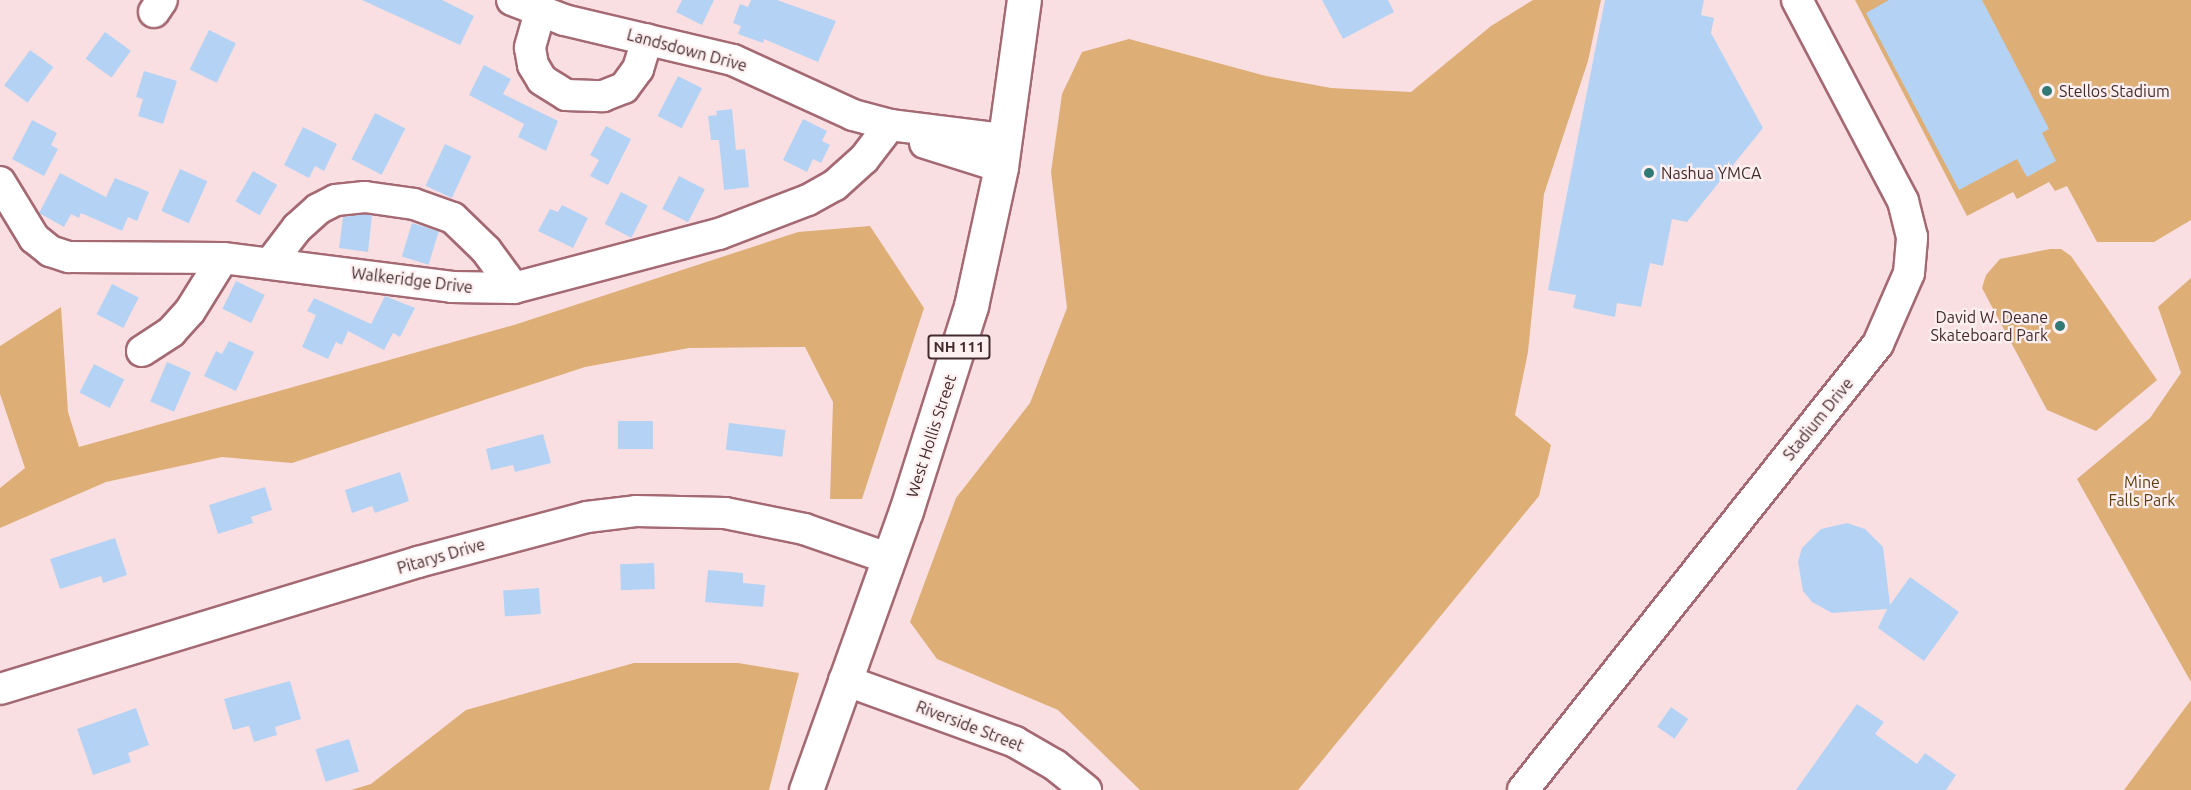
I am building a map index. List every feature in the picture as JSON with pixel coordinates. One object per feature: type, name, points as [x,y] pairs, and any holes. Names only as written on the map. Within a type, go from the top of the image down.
[{"type":"main road","name":"West Hollis Street","points":[[806,790],[844,680],[890,559],[971,306],[1002,153],[1024,0]]},
{"type":"street","name":"Landsdown Drive","points":[[512,0],[540,12],[756,69],[853,115],[890,125],[916,140],[1002,153]]},
{"type":"street","name":"Stadium Drive","points":[[1523,790],[1878,344],[1900,299],[1912,253],[1903,201],[1797,0]]},
{"type":"street","points":[[540,12],[530,48],[533,65],[542,80],[566,95],[603,96],[624,88],[638,69],[648,39]]},
{"type":"street","name":"Walkeridge Drive","points":[[0,182],[21,222],[50,251],[69,257],[223,258],[271,262],[452,287],[514,288],[719,234],[808,200],[835,185],[864,159],[890,125]]},
{"type":"street","points":[[271,262],[297,228],[318,209],[336,200],[365,197],[414,204],[453,218],[486,250],[514,288]]},
{"type":"street","points":[[142,351],[171,332],[190,311],[223,258]]},
{"type":"street","name":"Pitarys Drive","points":[[0,688],[418,562],[586,517],[636,511],[726,513],[804,529],[890,559]]},
{"type":"street","name":"Riverside Street","points":[[844,680],[1015,742],[1056,765],[1086,790]]},
{"type":"green space","points":[[1533,0],[1601,0],[1588,61],[1544,194],[1528,352],[1515,415],[1551,445],[1539,496],[1298,790],[1140,790],[1058,710],[937,659],[910,622],[956,498],[1030,403],[1067,308],[1051,172],[1062,94],[1082,52],[1129,39],[1266,76],[1331,88],[1411,92],[1491,26]]},
{"type":"green space","name":"Stellos Stadium","points":[[1855,0],[2191,0],[2191,220],[2154,242],[2097,242],[2067,186],[2055,191],[2049,182],[2017,199],[2013,192],[1967,216]]},
{"type":"green space","points":[[870,226],[924,308],[862,499],[830,499],[833,402],[805,347],[689,348],[585,367],[292,463],[222,457],[106,482],[0,528],[0,488],[25,468],[0,394],[0,346],[61,307],[68,412],[79,447],[514,325],[798,232]]},
{"type":"green space","name":"David W. Deane Skateboard Park","points":[[2061,249],[2071,256],[2157,380],[2096,431],[2047,410],[1982,288],[1986,275],[2000,259]]},
{"type":"green space","name":"Mine Falls Park","points":[[2191,278],[2191,682],[2077,479],[2150,418],[2181,373],[2158,307]]},
{"type":"green space","points":[[634,663],[738,663],[799,673],[769,790],[351,790],[371,784],[466,710]]},
{"type":"green space","points":[[2191,700],[2191,790],[2124,790]]},
{"type":"building","points":[[362,0],[442,0],[474,16],[460,45]]},
{"type":"building","points":[[682,0],[714,0],[702,25],[676,12]]},
{"type":"building","points":[[751,0],[777,0],[836,21],[818,62],[764,39],[763,43],[738,34],[741,26],[733,23],[740,4],[748,7]]},
{"type":"building","points":[[1322,0],[1388,0],[1394,12],[1343,39]]},
{"type":"building","name":"Nashua YMCA","points":[[1605,0],[1704,0],[1701,15],[1714,18],[1711,33],[1763,128],[1687,222],[1672,219],[1663,266],[1650,263],[1641,307],[1617,303],[1615,317],[1573,308],[1576,295],[1548,290]]},
{"type":"building","points":[[1889,0],[1982,0],[2049,129],[2042,133],[2056,161],[2027,177],[2017,159],[1959,190],[1866,13]]},
{"type":"building","points":[[209,30],[236,43],[217,83],[190,70]]},
{"type":"building","points":[[105,32],[131,51],[111,78],[86,59]]},
{"type":"building","points":[[30,50],[53,67],[28,103],[4,86]]},
{"type":"building","points":[[484,65],[511,79],[503,94],[558,121],[546,151],[518,137],[524,124],[469,95]]},
{"type":"building","points":[[144,71],[177,81],[163,124],[138,116],[143,99],[136,97]]},
{"type":"building","points":[[678,76],[702,88],[682,128],[658,116]]},
{"type":"building","points":[[732,109],[736,150],[745,149],[749,187],[724,190],[719,140],[711,140],[708,116],[717,115],[716,111]]},
{"type":"building","points":[[375,113],[405,128],[382,175],[351,159]]},
{"type":"building","points":[[803,119],[827,131],[822,141],[830,145],[821,163],[813,159],[807,172],[783,160]]},
{"type":"building","points":[[32,120],[57,133],[51,145],[58,149],[44,176],[12,159]]},
{"type":"building","points":[[606,126],[631,139],[608,185],[590,176],[599,160],[590,155]]},
{"type":"building","points":[[303,127],[337,144],[324,171],[315,166],[309,178],[284,165]]},
{"type":"building","points":[[445,144],[471,156],[452,198],[426,186]]},
{"type":"building","points":[[180,169],[207,181],[189,223],[161,211]]},
{"type":"building","points":[[253,171],[277,185],[260,215],[236,201]]},
{"type":"building","points":[[60,173],[106,197],[115,178],[149,192],[137,221],[128,217],[122,231],[81,213],[79,218],[71,214],[64,227],[39,213]]},
{"type":"building","points":[[679,176],[705,189],[688,222],[662,209]]},
{"type":"building","points":[[621,192],[648,206],[631,238],[605,224]]},
{"type":"building","points":[[562,205],[588,218],[573,248],[538,231],[550,209],[558,212]]},
{"type":"building","points":[[372,215],[368,252],[339,248],[343,217]]},
{"type":"building","points":[[412,223],[439,231],[429,265],[402,256]]},
{"type":"building","points":[[236,281],[265,295],[251,323],[222,309]]},
{"type":"building","points":[[112,284],[139,298],[123,328],[97,314]]},
{"type":"building","points":[[385,296],[415,308],[400,337],[393,333],[384,350],[348,331],[342,345],[336,342],[328,359],[302,347],[316,315],[307,311],[314,298],[371,324]]},
{"type":"building","points":[[229,341],[254,352],[236,391],[204,376],[216,351],[222,354]]},
{"type":"building","points":[[167,362],[191,372],[174,412],[150,402]]},
{"type":"building","points":[[94,364],[124,379],[110,408],[79,393]]},
{"type":"building","points":[[618,421],[653,421],[653,449],[618,449]]},
{"type":"building","points":[[729,423],[786,430],[782,457],[726,450]]},
{"type":"building","points":[[543,434],[551,463],[515,472],[513,465],[491,470],[486,449]]},
{"type":"building","points":[[400,472],[409,501],[375,513],[372,506],[352,513],[345,490]]},
{"type":"building","points":[[265,487],[272,510],[251,517],[253,523],[218,534],[209,505]]},
{"type":"building","points":[[1847,523],[1865,529],[1883,547],[1890,605],[1910,577],[1959,612],[1924,661],[1878,628],[1887,609],[1832,613],[1812,602],[1803,591],[1798,562],[1802,548],[1821,529]]},
{"type":"building","points":[[115,538],[127,575],[103,583],[101,576],[60,589],[50,559]]},
{"type":"building","points":[[654,563],[655,589],[621,590],[620,564]]},
{"type":"building","points":[[708,570],[743,573],[743,583],[765,585],[763,607],[705,602]]},
{"type":"building","points":[[539,588],[541,614],[505,616],[503,591]]},
{"type":"building","points":[[290,681],[301,719],[275,727],[277,735],[254,742],[249,726],[233,730],[224,699]]},
{"type":"building","points":[[1857,704],[1884,722],[1875,734],[1917,764],[1925,753],[1956,775],[1946,790],[1796,790]]},
{"type":"building","points":[[1671,707],[1688,719],[1674,739],[1657,727]]},
{"type":"building","points":[[136,708],[149,745],[128,753],[131,762],[93,775],[77,729]]},
{"type":"building","points":[[349,739],[359,772],[325,782],[316,749]]},
{"type":"place","name":"Stellos Stadium","points":[[2047,91]]},
{"type":"place","name":"Nashua YMCA","points":[[1649,173]]},
{"type":"place","name":"David W. Deane Skateboard Park","points":[[2060,326]]}]
